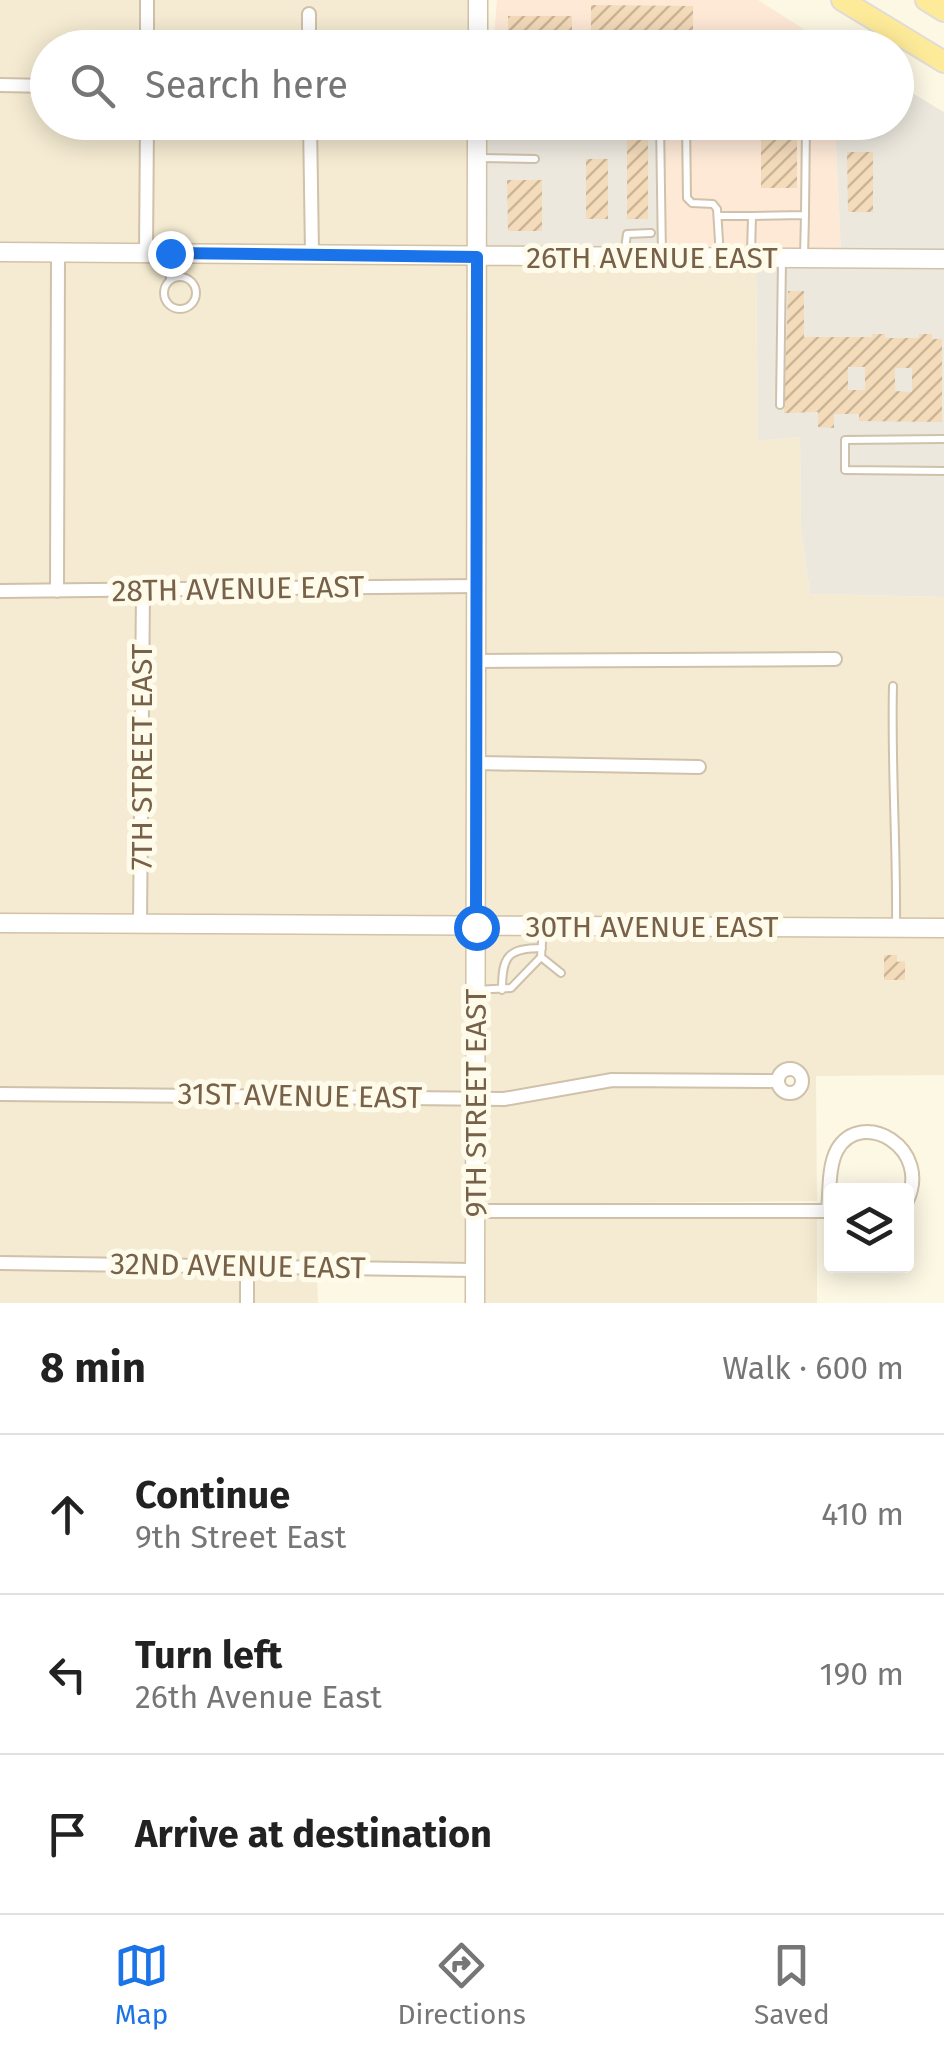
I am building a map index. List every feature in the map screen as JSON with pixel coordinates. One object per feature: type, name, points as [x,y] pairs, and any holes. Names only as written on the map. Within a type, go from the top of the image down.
[{"type":"main road","points":[[842,0],[891,30]]},
{"type":"main road","points":[[926,0],[944,11]]},
{"type":"main road","points":[[914,44],[944,62]]},
{"type":"street","points":[[147,0],[147,30]]},
{"type":"street","points":[[478,0],[478,30]]},
{"type":"street","points":[[309,14],[309,30]]},
{"type":"street","points":[[0,85],[30,86]]},
{"type":"street","points":[[146,253],[147,140]]},
{"type":"street","points":[[310,140],[312,252]]},
{"type":"street","name":"9TH STREET EAST","points":[[475,1303],[477,140]]},
{"type":"street","name":"26TH AVENUE EAST","points":[[0,252],[944,259]]},
{"type":"street","points":[[57,591],[58,252]]},
{"type":"street","name":"28TH AVENUE EAST","points":[[0,591],[476,586]]},
{"type":"street","name":"7TH STREET EAST","points":[[140,924],[143,590]]},
{"type":"street","points":[[475,661],[835,659]]},
{"type":"street","points":[[475,763],[699,767]]},
{"type":"street","name":"30TH AVENUE EAST","points":[[0,923],[944,928]]},
{"type":"street","name":"31ST AVENUE EAST","points":[[0,1094],[504,1098],[612,1080],[778,1081]]},
{"type":"street","points":[[832,1183],[835,1153],[842,1142],[871,1132],[885,1134],[901,1146],[910,1160],[912,1183]]},
{"type":"street","points":[[476,1211],[824,1213]]},
{"type":"street","name":"32ND AVENUE EAST","points":[[0,1262],[476,1270]]},
{"type":"street","points":[[247,1266],[247,1303]]},
{"type":"lane","points":[[660,140],[662,258]]},
{"type":"lane","points":[[686,140],[686,198],[692,203],[712,204],[720,216],[720,258]]},
{"type":"lane","points":[[804,258],[806,140]]},
{"type":"lane","points":[[477,158],[535,158]]},
{"type":"lane","points":[[720,216],[805,214]]},
{"type":"lane","points":[[751,258],[752,216]]},
{"type":"lane","points":[[624,257],[626,234],[651,233]]},
{"type":"lane","points":[[170,253],[170,280],[164,288],[168,304],[177,309],[192,304],[196,289],[190,280],[170,280]]},
{"type":"lane","points":[[780,405],[782,258]]},
{"type":"lane","points":[[944,440],[845,440],[845,470],[944,471]]},
{"type":"lane","points":[[893,686],[891,770],[896,831],[896,928]]},
{"type":"lane","points":[[476,990],[512,988],[541,958],[542,927]]},
{"type":"lane","points":[[502,990],[503,967],[510,955],[519,949],[542,948]]},
{"type":"lane","points":[[541,958],[561,973]]},
{"type":"shaded area","points":[[0,0],[141,0],[141,30],[30,30],[30,79],[0,79]]},
{"type":"shaded area","points":[[153,0],[472,0],[472,30],[315,30],[315,8],[304,8],[304,30],[152,30]]},
{"type":"shaded area","points":[[497,0],[758,0],[805,30],[494,30]]},
{"type":"shaded area","points":[[0,92],[30,92],[30,140],[141,140],[140,247],[0,245]]},
{"type":"shaded area","points":[[914,94],[944,112],[944,252],[841,252],[836,140],[914,140]]},
{"type":"shaded area","points":[[153,140],[305,140],[306,246],[152,247]]},
{"type":"shaded area","points":[[316,140],[472,140],[471,250],[317,246]]},
{"type":"shaded area","points":[[483,140],[666,140],[665,251],[483,250]]},
{"type":"shaded area","points":[[666,140],[836,140],[841,252],[665,251]]},
{"type":"shaded area","points":[[0,258],[52,259],[51,585],[0,585]]},
{"type":"shaded area","points":[[63,259],[471,263],[470,579],[62,585]]},
{"type":"shaded area","points":[[483,263],[756,265],[758,441],[800,437],[801,529],[810,594],[944,597],[944,921],[482,920],[481,770],[704,773],[705,761],[481,757],[481,667],[840,665],[840,654],[481,654]]},
{"type":"shaded area","points":[[756,265],[944,265],[944,597],[810,594],[801,529],[800,437],[758,441]]},
{"type":"shaded area","points":[[470,592],[470,920],[146,918],[149,596]]},
{"type":"shaded area","points":[[137,596],[135,918],[0,917],[0,597]]},
{"type":"shaded area","points":[[0,929],[470,933],[470,1092],[0,1087]]},
{"type":"shaded area","points":[[482,933],[944,934],[944,1075],[816,1076],[817,1201],[481,1204],[481,1105],[612,1086],[774,1087],[781,1097],[792,1099],[804,1092],[808,1080],[803,1068],[791,1063],[780,1066],[774,1074],[611,1074],[504,1092],[481,1092]]},
{"type":"shaded area","points":[[0,1100],[470,1105],[470,1263],[0,1256]]},
{"type":"shaded area","points":[[817,1214],[817,1303],[481,1303],[481,1217]]},
{"type":"shaded area","points":[[0,1269],[241,1272],[241,1303],[0,1303]]},
{"type":"shaded area","points":[[253,1272],[317,1273],[318,1303],[253,1303]]},
{"type":"building","points":[[591,5],[693,6],[693,30],[591,30]]},
{"type":"building","points":[[508,16],[572,16],[572,30],[508,30]]},
{"type":"building","points":[[627,140],[648,140],[648,219],[627,219]]},
{"type":"building","points":[[761,140],[797,140],[797,188],[761,188]]},
{"type":"building","points":[[847,152],[873,152],[873,212],[848,212]]},
{"type":"building","points":[[586,159],[608,159],[608,219],[586,219]]},
{"type":"building","points":[[507,180],[542,180],[542,231],[508,231]]},
{"type":"building","points":[[788,291],[804,291],[804,337],[885,334],[885,338],[919,338],[919,334],[932,334],[932,339],[942,339],[942,422],[859,421],[859,414],[834,414],[834,428],[818,427],[818,412],[784,413]],"holes":[[[848,367],[865,367],[865,390],[848,390]],[[895,368],[912,368],[912,392],[895,391]]]},
{"type":"building","points":[[884,955],[897,955],[897,962],[905,961],[905,980],[884,980]]},
{"type":"route","points":[[170,253],[477,257],[476,927]]}]
